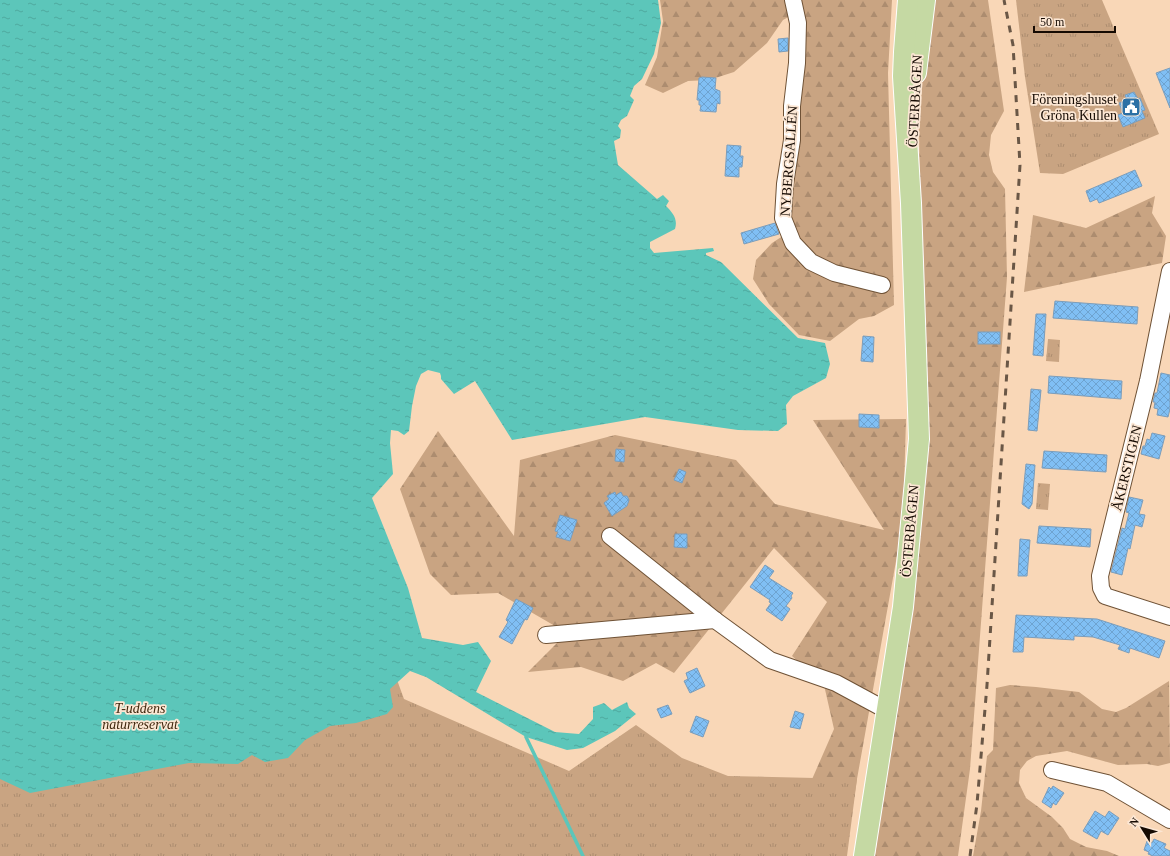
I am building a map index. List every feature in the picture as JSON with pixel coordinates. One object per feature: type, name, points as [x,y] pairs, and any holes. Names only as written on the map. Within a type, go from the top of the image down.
[{"type":"main road","name":"ÖSTERBÅGEN","points":[[864,856],[903,607],[919,439],[910,203],[903,76],[908,0]]},
{"type":"main road","name":"ÖSTERBÅGEN","points":[[910,203],[913,105],[918,50],[925,0]]},
{"type":"street","name":"NYBERGSALLÉN","points":[[793,0],[798,23],[797,63],[792,106],[792,140],[784,184],[783,218],[793,244],[811,262],[834,272],[882,285]]},
{"type":"street","name":"ÅKERSTIGEN","points":[[1170,271],[1148,381],[1100,576],[1101,588],[1105,596],[1170,617]]},
{"type":"street","points":[[610,536],[715,620],[770,660],[836,683],[886,710]]},
{"type":"street","points":[[546,635],[715,620]]},
{"type":"street","points":[[1052,770],[1107,783],[1170,820]]},
{"type":"green space","points":[[660,0],[892,0],[888,73],[894,305],[874,316],[859,319],[830,341],[799,335],[769,304],[753,279],[756,260],[772,243],[792,230],[787,214],[804,76],[805,40],[801,10],[783,20],[767,43],[734,72],[709,80],[688,81],[663,93],[645,85],[657,57],[663,21]]},
{"type":"green space","points":[[934,0],[988,0],[1004,111],[991,135],[989,155],[993,172],[1005,189],[1007,277],[970,769],[958,856],[875,856],[888,757],[921,301],[919,123],[926,40]]},
{"type":"green space","points":[[1016,0],[1102,0],[1159,134],[1063,174],[1040,173],[1025,77]]},
{"type":"green space","points":[[1155,196],[1152,213],[1166,236],[1162,263],[1024,292],[1033,215],[1086,228]]},
{"type":"green space","points":[[1048,339],[1060,340],[1059,362],[1046,361]]},
{"type":"green space","points":[[906,419],[903,522],[857,779],[847,856],[637,856],[806,793],[834,729],[824,685],[792,656],[827,602],[774,548],[674,673],[656,663],[623,681],[581,667],[528,672],[567,633],[498,593],[451,595],[430,574],[400,489],[438,431],[514,536],[520,460],[615,435],[736,460],[775,504],[884,530],[813,420]]},
{"type":"green space","points":[[1038,483],[1050,484],[1048,510],[1036,509]]},
{"type":"green space","name":"T-uddens naturreservat","points":[[0,524],[385,647],[404,699],[569,771],[636,725],[682,758],[728,776],[857,779],[845,856],[0,856]]},
{"type":"green space","points":[[1169,681],[1170,763],[1158,766],[1147,764],[1118,765],[1067,751],[1036,756],[1027,761],[1020,770],[1019,783],[1026,798],[1052,817],[1063,828],[1070,839],[1086,847],[1107,851],[1119,856],[973,856],[981,811],[987,756],[993,750],[996,688],[1010,685],[1079,692],[1102,709],[1116,712],[1126,708]]},
{"type":"water","points":[[0,0],[658,0],[661,23],[654,54],[642,79],[634,86],[630,96],[634,100],[627,116],[621,120],[618,126],[621,130],[620,138],[614,141],[618,165],[657,199],[663,195],[669,201],[666,206],[673,214],[675,219],[675,229],[650,242],[650,248],[654,253],[713,248],[714,251],[706,253],[706,255],[721,262],[798,338],[825,343],[830,364],[826,378],[793,396],[786,405],[787,424],[778,431],[738,430],[645,417],[512,440],[475,381],[454,394],[441,379],[440,373],[428,370],[421,374],[416,386],[409,431],[404,435],[398,431],[391,430],[390,443],[393,474],[372,498],[408,588],[422,638],[463,645],[478,642],[491,661],[476,692],[555,732],[579,734],[593,719],[593,707],[604,703],[612,710],[627,702],[629,708],[636,714],[615,731],[583,748],[567,750],[526,737],[426,677],[410,671],[390,689],[393,707],[387,714],[356,723],[330,726],[305,740],[288,758],[265,762],[252,755],[238,764],[189,763],[30,793],[0,779]]},
{"type":"building","points":[[788,38],[788,51],[779,52],[778,39]]},
{"type":"building","points":[[1170,68],[1170,108],[1156,73]]},
{"type":"building","points":[[699,78],[716,78],[715,89],[720,91],[720,104],[717,103],[716,112],[700,111],[701,105],[699,105],[699,100],[697,100]]},
{"type":"building","name":"Föreningshuset Gröna Kullen","points":[[1134,92],[1138,99],[1140,98],[1145,110],[1142,111],[1145,118],[1123,127],[1118,115],[1123,113],[1119,103],[1127,100],[1125,95]]},
{"type":"building","points":[[727,145],[741,146],[740,156],[743,156],[742,167],[739,167],[739,177],[725,176]]},
{"type":"building","points":[[1135,170],[1142,186],[1099,203],[1097,199],[1090,202],[1086,191]]},
{"type":"building","points":[[775,223],[779,234],[744,244],[741,233]]},
{"type":"building","points":[[1055,301],[1138,307],[1137,324],[1053,318]]},
{"type":"building","points":[[1036,314],[1046,314],[1043,356],[1033,355]]},
{"type":"building","points":[[978,332],[1000,332],[1000,344],[978,344]]},
{"type":"building","points":[[863,336],[874,337],[873,362],[861,361]]},
{"type":"building","points":[[1161,373],[1170,375],[1170,409],[1168,417],[1157,415],[1158,409],[1154,408],[1155,402],[1153,402],[1155,393],[1157,393]]},
{"type":"building","points":[[1049,376],[1122,381],[1121,399],[1048,393]]},
{"type":"building","points":[[1031,389],[1041,390],[1037,431],[1028,430]]},
{"type":"building","points":[[859,414],[879,415],[879,428],[859,427]]},
{"type":"building","points":[[1152,433],[1165,436],[1159,459],[1141,454],[1143,446],[1145,446],[1147,439],[1150,440]]},
{"type":"building","points":[[616,449],[625,450],[624,462],[615,461]]},
{"type":"building","points":[[1044,451],[1107,455],[1106,472],[1042,468]]},
{"type":"building","points":[[1026,464],[1035,465],[1032,504],[1029,509],[1022,504]]},
{"type":"building","points":[[679,469],[686,472],[682,483],[674,480]]},
{"type":"building","points":[[615,492],[616,495],[621,492],[623,496],[627,496],[629,500],[627,506],[612,516],[604,503],[609,499],[607,496]]},
{"type":"building","points":[[1129,497],[1143,500],[1139,514],[1145,515],[1142,527],[1135,525],[1130,549],[1128,548],[1122,575],[1111,572],[1122,528],[1125,529],[1129,513],[1126,512]]},
{"type":"building","points":[[560,515],[577,520],[570,541],[556,537],[558,532],[555,531]]},
{"type":"building","points":[[1039,526],[1091,529],[1090,547],[1037,543]]},
{"type":"building","points":[[675,534],[687,534],[687,548],[674,547]]},
{"type":"building","points":[[1020,539],[1030,540],[1027,576],[1018,576]]},
{"type":"building","points":[[765,565],[774,571],[769,578],[793,593],[791,596],[792,598],[786,606],[790,609],[782,621],[766,610],[771,603],[769,602],[770,600],[750,587]]},
{"type":"building","points":[[516,599],[533,608],[527,620],[525,619],[512,644],[499,637],[508,622],[506,620]]},
{"type":"building","points":[[1016,615],[1097,619],[1165,641],[1159,658],[1130,648],[1129,653],[1118,649],[1120,645],[1093,637],[1074,636],[1074,640],[1024,637],[1023,652],[1013,652]]},
{"type":"building","points":[[697,668],[705,686],[690,693],[684,681],[688,679],[686,673]]},
{"type":"building","points":[[668,705],[672,714],[661,718],[657,709]]},
{"type":"building","points":[[795,711],[804,714],[800,729],[790,727]]},
{"type":"building","points":[[696,716],[709,721],[703,737],[690,732]]},
{"type":"building","points":[[1053,786],[1064,793],[1056,805],[1053,803],[1051,808],[1042,802],[1049,787],[1051,789]]},
{"type":"building","points":[[1095,811],[1105,817],[1109,811],[1119,818],[1108,835],[1101,831],[1097,839],[1083,831]]},
{"type":"building","points":[[1154,839],[1166,844],[1164,848],[1170,851],[1170,856],[1153,856],[1144,850],[1147,841],[1152,843]]},
{"type":"waterway","points":[[526,737],[583,856]]},
{"type":"railway","points":[[970,856],[977,804],[987,685],[1020,165],[1013,45],[1004,0]]},
{"type":"place","name":"Föreningshuset Gröna Kullen","points":[[1131,107]]}]
